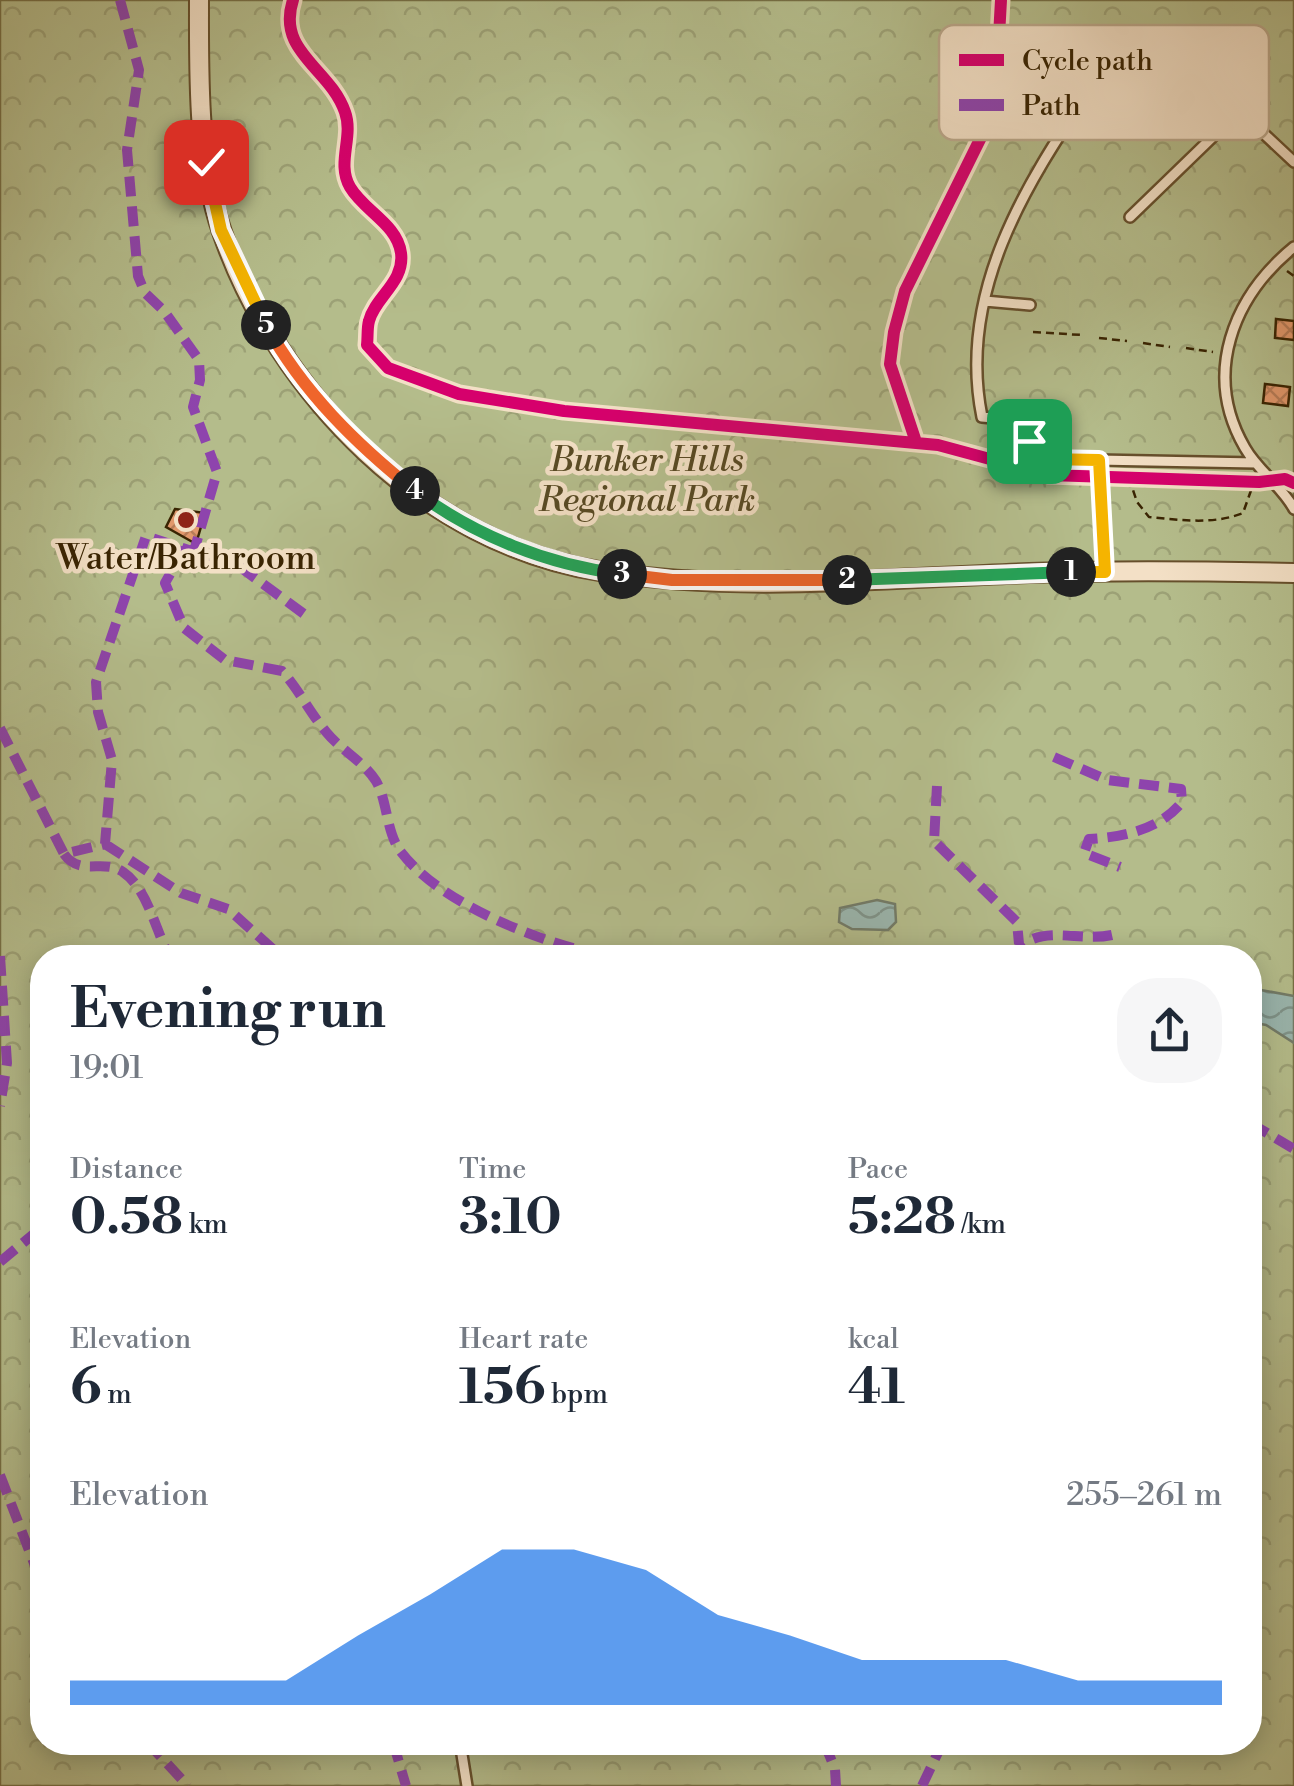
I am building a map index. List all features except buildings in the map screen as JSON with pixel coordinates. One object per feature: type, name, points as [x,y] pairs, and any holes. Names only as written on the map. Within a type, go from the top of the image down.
[{"type":"street","points":[[199,0],[206,162],[221,230],[237,269],[280,351],[305,384],[363,449],[443,510],[530,553],[595,571],[672,580],[863,580],[1105,572],[1294,573]]},
{"type":"lane","points":[[1269,139],[1294,162]]},
{"type":"lane","points":[[1055,140],[1028,181],[1002,241],[985,300],[978,349],[982,417],[1025,421],[1034,454],[1044,459],[1256,464]]},
{"type":"lane","points":[[1130,218],[1210,140]]},
{"type":"lane","points":[[1294,247],[1252,288],[1229,334],[1225,360],[1230,406],[1246,450],[1294,509]]},
{"type":"lane","points":[[985,300],[1030,305]]},
{"type":"lane","points":[[1099,460],[1105,572]]},
{"type":"lane","points":[[462,1755],[467,1786]]},
{"type":"path","points":[[1286,270],[1294,276]]},
{"type":"path","points":[[1033,332],[1082,335]]},
{"type":"path","points":[[1099,338],[1127,341]]},
{"type":"path","points":[[1142,344],[1170,347]]},
{"type":"path","points":[[1186,348],[1213,352]]},
{"type":"path","points":[[1102,478],[1145,478]]},
{"type":"path","points":[[1129,478],[1137,502],[1149,518],[1183,520],[1224,520],[1243,513],[1254,482]]},
{"type":"path","points":[[1235,481],[1272,482]]},
{"type":"green space","name":"Bunker Hills Regional Park","points":[[0,0],[1294,0],[1294,1786],[0,1786]]},
{"type":"water","points":[[877,900],[895,904],[896,922],[888,930],[852,929],[839,922],[840,908]]},
{"type":"water","points":[[1262,990],[1294,996],[1294,1043],[1262,1024]]},
{"type":"marked path","points":[[120,0],[139,70],[127,150],[138,276],[145,293],[164,311],[199,360],[200,380],[193,407],[217,472],[194,551]]},
{"type":"marked path","points":[[0,728],[64,854],[105,844],[112,760],[98,712],[96,682],[146,536],[240,567],[304,614]]},
{"type":"marked path","points":[[185,548],[165,583],[184,628],[225,660],[282,671],[327,733],[376,781],[396,844],[420,872],[470,907],[561,945]]},
{"type":"marked path","points":[[1054,757],[1107,780],[1181,789],[1182,802],[1152,825],[1128,834],[1089,839],[1084,853],[1120,867]]},
{"type":"marked path","points":[[937,786],[934,841],[1017,922],[1019,944]]},
{"type":"marked path","points":[[105,844],[181,893],[228,909],[268,945]]},
{"type":"marked path","points":[[64,854],[77,865],[116,868],[132,880],[164,945]]},
{"type":"marked path","points":[[1022,945],[1044,936],[1112,935]]},
{"type":"marked path","points":[[0,956],[7,1063],[0,1106]]},
{"type":"marked path","points":[[1262,1130],[1294,1149]]},
{"type":"marked path","points":[[0,1262],[30,1237]]},
{"type":"marked path","points":[[0,1475],[30,1553]]},
{"type":"marked path","points":[[159,1755],[188,1786]]},
{"type":"marked path","points":[[397,1755],[406,1786]]},
{"type":"marked path","points":[[829,1755],[836,1786]]},
{"type":"marked path","points":[[922,1786],[937,1755]]},
{"type":"cycle path","points":[[293,0],[290,18],[298,47],[328,83],[345,112],[346,178],[356,196],[393,234],[401,253],[399,272],[372,312],[368,327],[367,345],[388,368],[459,394],[564,411],[938,445],[1049,475],[1259,482],[1285,479],[1294,483]]},
{"type":"cycle path","points":[[1000,25],[1001,0]]},
{"type":"cycle path","points":[[916,442],[890,364],[894,332],[905,291],[980,140]]},
{"type":"place","name":"Water/Bathroom","points":[[186,520]]},
{"type":"route","points":[[206,162],[221,230],[237,269],[280,351],[305,384],[363,449],[418,494],[472,527],[530,553],[595,571],[672,580],[863,580],[1105,572],[1099,460],[1044,459],[1034,454],[1029,441]]}]
